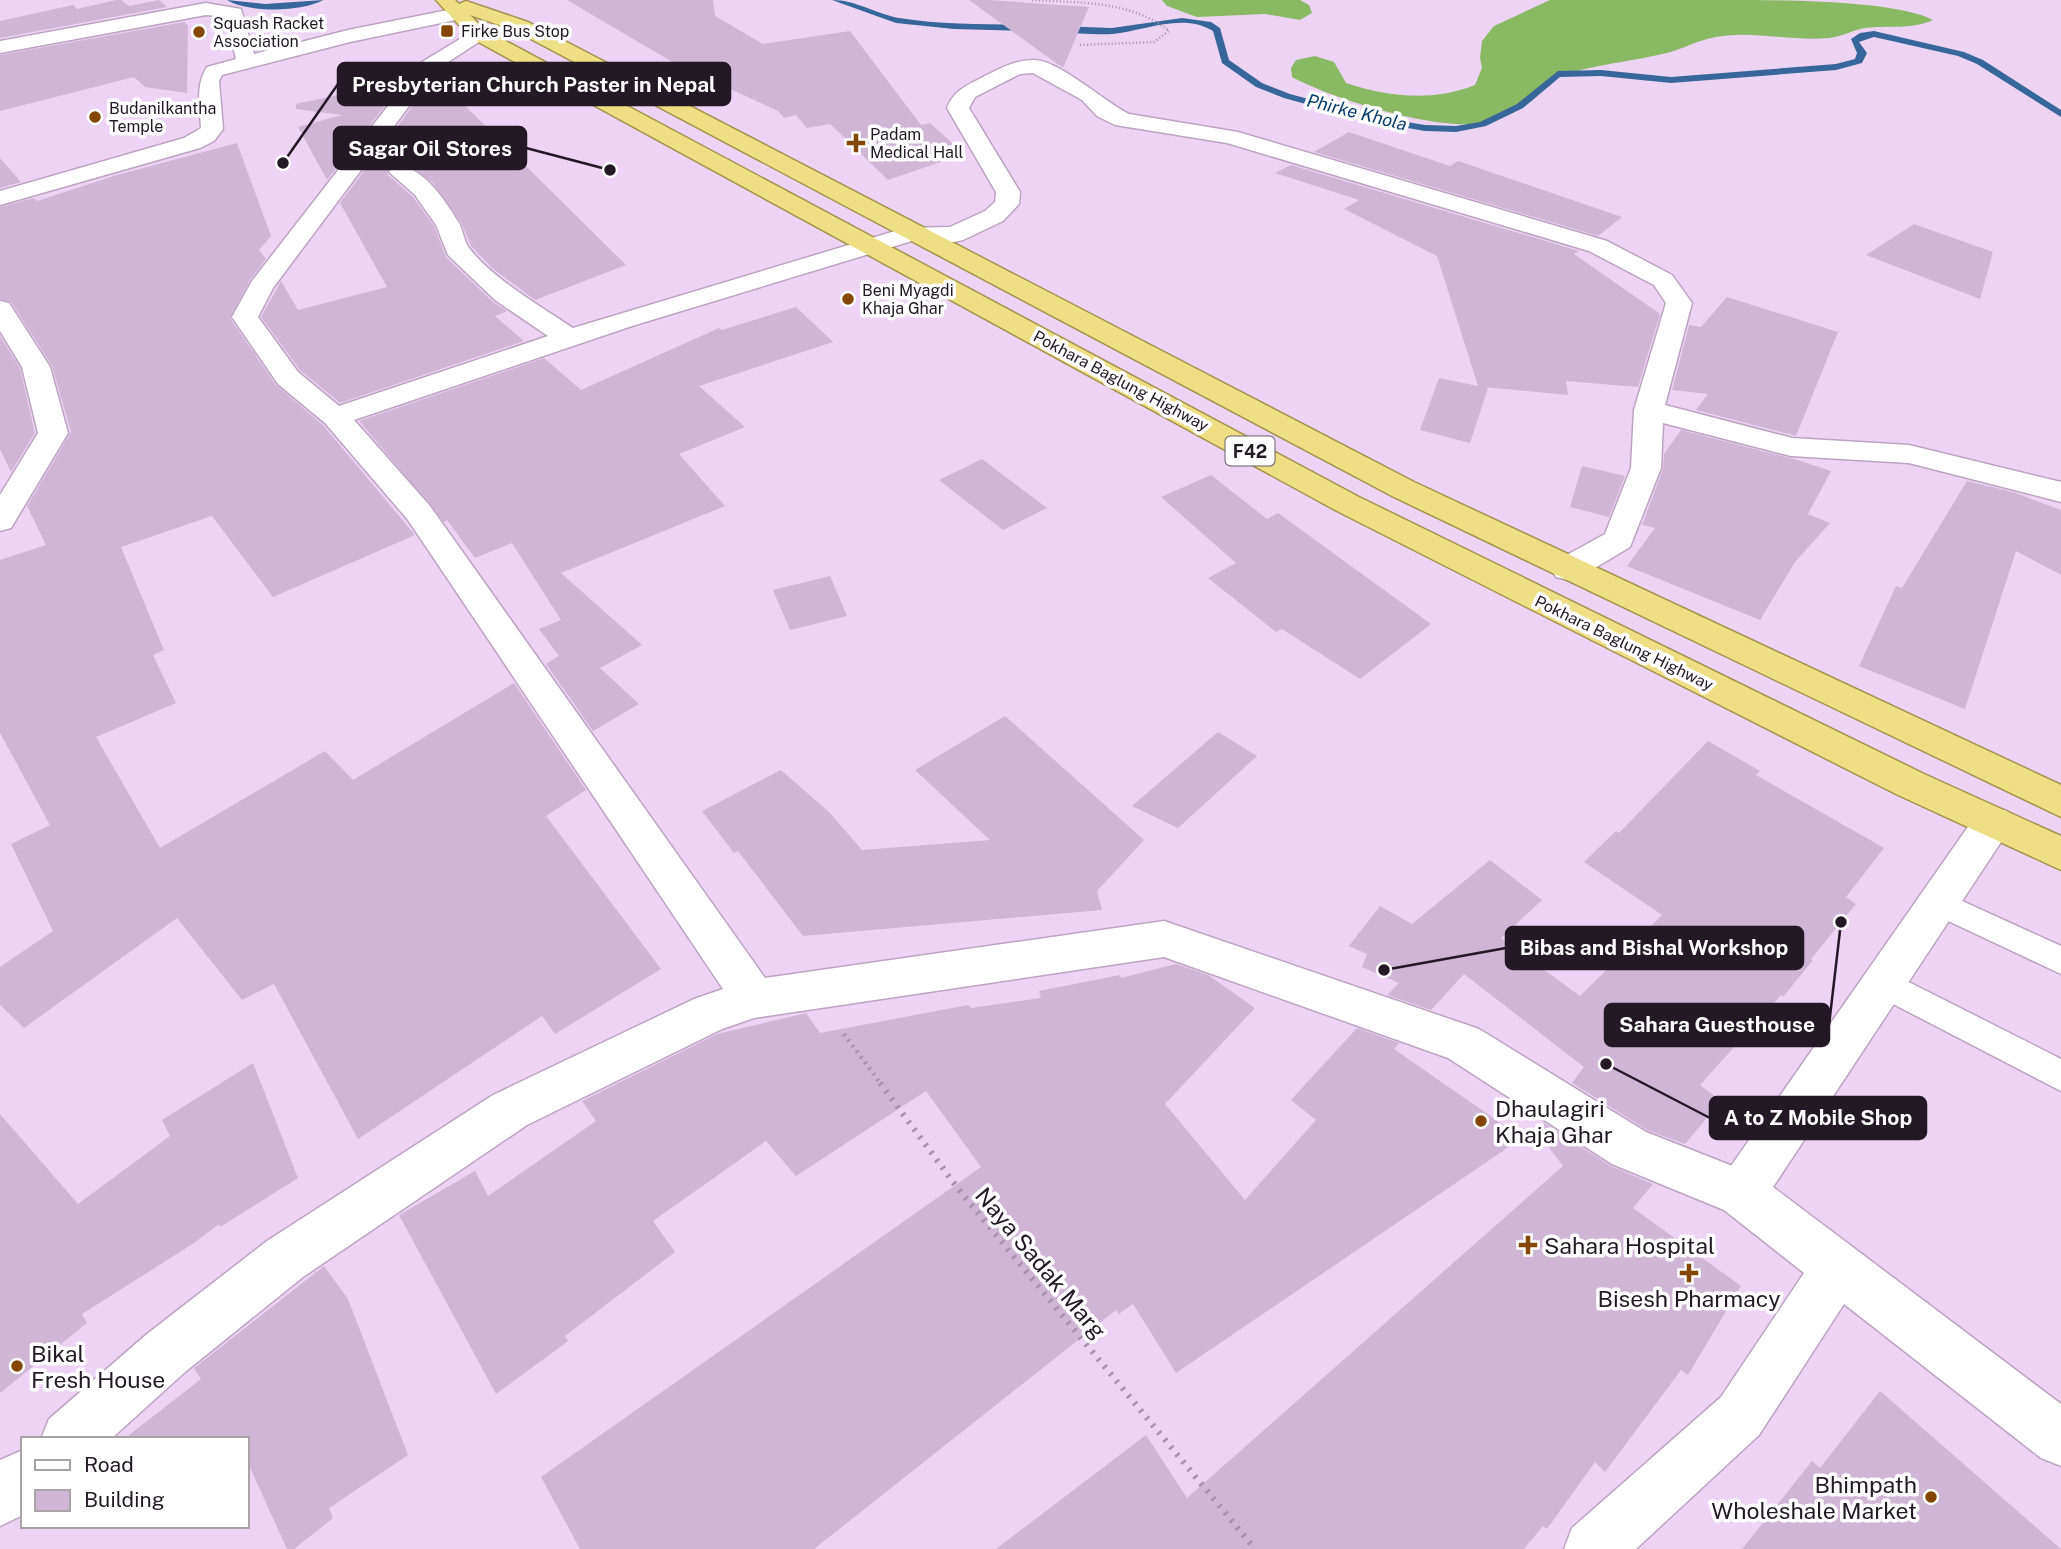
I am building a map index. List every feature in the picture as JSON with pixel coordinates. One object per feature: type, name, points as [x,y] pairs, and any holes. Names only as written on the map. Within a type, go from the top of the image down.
[{"type":"highway","name":"Pokhara Baglung Highway","points":[[457,12],[520,26],[1403,489],[2061,802]]},
{"type":"highway","name":"Pokhara Baglung Highway","points":[[457,12],[870,247],[1348,504],[1910,784],[2061,854]]},
{"type":"street","points":[[0,47],[206,9],[224,10],[234,13],[246,61]]},
{"type":"street","points":[[0,198],[192,143],[206,136],[212,129],[209,81],[214,71],[348,36],[457,12]]},
{"type":"street","points":[[457,12],[429,66],[261,287],[246,317],[288,378],[335,417],[419,513],[754,999]]},
{"type":"street","points":[[335,417],[568,337],[914,233],[954,235],[994,216],[1007,204],[1008,192],[982,144],[958,108],[962,97],[968,93],[1025,66],[1036,66],[1123,120],[1230,137],[1401,187],[1598,246],[1663,281],[1679,303],[1649,410],[1646,468],[1619,540],[1568,569]]},
{"type":"street","points":[[400,172],[423,190],[448,225],[457,250],[504,294],[568,337]]},
{"type":"street","points":[[0,309],[36,368],[53,433],[0,521]]},
{"type":"street","points":[[1649,410],[1791,447],[1909,454],[2061,492]]},
{"type":"street","points":[[1741,1194],[1993,822]]},
{"type":"street","points":[[71,1437],[166,1353],[285,1259],[510,1111],[710,1013],[754,999],[1164,939],[1463,1043],[1629,1148],[1741,1194],[2061,1438]]},
{"type":"street","points":[[1594,1549],[1740,1416],[1838,1267]]},
{"type":"street","points":[[0,1497],[21,1480]]},
{"type":"lane","points":[[1938,902],[2061,961]]},
{"type":"lane","points":[[1883,984],[2061,1076]]},
{"type":"path","points":[[1025,66],[1034,57],[1056,47],[1154,42],[1169,31],[1150,18],[1124,8],[1032,0]]},
{"type":"path","name":"Naya Sadak Marg","points":[[813,991],[958,1190],[1255,1549]]},
{"type":"green space","points":[[1162,0],[1300,0],[1309,5],[1312,13],[1300,20],[1265,14],[1197,17],[1167,6]]},
{"type":"green space","points":[[1550,0],[1835,2],[1892,8],[1933,20],[1908,26],[1865,28],[1829,38],[1737,35],[1707,39],[1668,53],[1563,75],[1551,81],[1538,95],[1516,111],[1491,121],[1472,124],[1430,121],[1380,110],[1331,94],[1292,77],[1291,68],[1296,60],[1315,56],[1334,62],[1346,83],[1378,92],[1427,96],[1459,90],[1475,85],[1482,68],[1482,41],[1494,26]]},
{"type":"building","points":[[116,0],[129,6],[159,0],[167,7],[0,38],[0,21],[73,5],[77,9]]},
{"type":"building","points":[[567,0],[713,0],[715,16],[763,44],[850,31],[921,125],[930,123],[964,154],[888,180],[830,124],[807,128],[796,115],[784,118],[778,111],[728,88],[725,78],[710,80],[674,63]]},
{"type":"building","points":[[969,0],[988,0],[1089,7],[1063,68]]},
{"type":"building","points":[[184,22],[188,25],[187,93],[145,87],[134,77],[0,111],[0,55]]},
{"type":"building","points":[[435,76],[626,265],[535,300],[492,268],[471,246],[461,222],[433,183],[413,167],[392,164],[387,174],[413,197],[434,226],[446,257],[493,302],[507,311],[495,316],[524,341],[340,403],[300,370],[261,317],[281,281],[298,310],[387,287],[340,203]]},
{"type":"building","points":[[404,81],[327,180],[298,127],[342,115],[296,109],[296,104]]},
{"type":"building","points":[[1349,132],[1450,166],[1458,161],[1622,217],[1598,236],[1314,152]]},
{"type":"building","points":[[237,143],[271,236],[259,250],[266,259],[250,280],[230,318],[276,385],[323,425],[415,535],[273,597],[212,516],[121,547],[164,650],[153,655],[176,703],[96,737],[160,848],[325,751],[353,780],[514,683],[586,790],[546,816],[661,969],[555,1034],[542,1016],[358,1139],[274,984],[242,1000],[177,918],[24,1028],[0,1005],[0,967],[53,931],[11,844],[50,825],[0,733],[0,560],[46,545],[27,506],[71,432],[52,366],[11,302],[0,299],[0,207],[34,198],[37,201],[117,175]]},
{"type":"building","points":[[0,158],[21,182],[0,188]]},
{"type":"building","points":[[1291,165],[1579,251],[1574,254],[1660,314],[1638,387],[1566,381],[1568,395],[1484,387],[1488,388],[1470,443],[1420,430],[1439,378],[1478,386],[1437,256],[1344,209],[1359,200],[1275,173]]},
{"type":"building","points":[[1914,224],[1993,252],[1980,299],[1866,255]]},
{"type":"building","points":[[1727,297],[1838,332],[1796,436],[1696,410],[1708,394],[1672,390],[1689,325],[1701,327]]},
{"type":"building","points":[[796,307],[833,342],[699,386],[745,427],[679,454],[725,506],[561,573],[642,645],[600,668],[639,704],[593,731],[546,664],[559,656],[539,629],[561,620],[512,543],[475,558],[447,520],[444,522],[359,421],[544,358],[581,390],[719,328],[722,330]]},
{"type":"building","points":[[0,336],[20,368],[35,433],[11,472],[0,449]]},
{"type":"building","points":[[1681,430],[1831,471],[1808,514],[1830,523],[1795,562],[1760,620],[1627,566],[1655,528],[1642,525],[1663,469],[1664,454]]},
{"type":"building","points":[[982,459],[1047,508],[1003,530],[939,480]]},
{"type":"building","points":[[1582,466],[1625,476],[1609,517],[1570,507]]},
{"type":"building","points":[[1211,475],[1267,519],[1278,513],[1431,624],[1360,679],[1282,629],[1276,632],[1208,578],[1236,563],[1161,497]]},
{"type":"building","points":[[1967,481],[2013,492],[2061,510],[2061,575],[2016,551],[1965,709],[1859,666],[1896,586],[1902,588]]},
{"type":"building","points":[[830,576],[847,616],[790,630],[773,590]]},
{"type":"building","points":[[1005,716],[1144,840],[1097,891],[1102,910],[803,936],[738,851],[734,853],[702,811],[781,770],[830,813],[862,850],[990,840],[915,770]]},
{"type":"building","points":[[1218,732],[1257,756],[1178,828],[1132,806]]},
{"type":"building","points":[[1708,741],[1760,771],[1756,775],[1884,848],[1846,897],[1856,904],[1811,959],[1813,960],[1783,997],[1781,995],[1700,1085],[1721,1101],[1685,1144],[1647,1130],[1572,1083],[1584,1067],[1464,974],[1431,1010],[1387,995],[1399,983],[1362,967],[1367,954],[1349,946],[1380,906],[1412,924],[1490,860],[1542,900],[1501,938],[1580,996],[1662,915],[1584,862],[1616,831],[1619,833]]},
{"type":"building","points":[[1176,964],[1208,975],[1255,1008],[1165,1104],[1245,1200],[1316,1120],[1291,1100],[1357,1028],[1399,1043],[1394,1049],[1522,1138],[1176,1373],[1133,1304],[1119,1314],[1116,1310],[814,1549],[580,1549],[541,1477],[981,1167],[926,1091],[796,1176],[766,1141],[653,1221],[675,1252],[565,1336],[568,1341],[496,1394],[399,1215],[475,1171],[488,1196],[596,1121],[582,1101],[717,1034],[806,1013],[820,1033],[968,1005],[971,1008],[1041,998],[1039,991],[1120,975],[1121,978]]},
{"type":"building","points":[[253,1063],[298,1178],[220,1227],[219,1224],[194,1243],[82,1314],[87,1323],[0,1393],[0,1114],[78,1204],[170,1136],[162,1120]]},
{"type":"building","points":[[1544,1123],[1611,1166],[1653,1184],[1633,1208],[1741,1286],[1688,1375],[1681,1370],[1605,1472],[1595,1462],[1547,1529],[1543,1526],[1524,1549],[996,1549],[1146,1435],[1187,1498],[1563,1166],[1538,1133]]},
{"type":"building","points":[[324,1266],[348,1299],[408,1455],[329,1508],[333,1518],[294,1549],[287,1549],[248,1463],[248,1437],[127,1437],[201,1379],[194,1368]]},
{"type":"building","name":"Bhimpath Wholeshale Market","points":[[1880,1391],[2061,1549],[1742,1549],[1812,1461],[1820,1468]]},
{"type":"waterway","name":"Phirke Khola","points":[[231,0],[265,7],[319,0]]},
{"type":"waterway","name":"Phirke Khola","points":[[836,0],[896,20],[954,26],[1029,28]]},
{"type":"waterway","name":"Phirke Khola","points":[[1057,29],[1112,31],[1182,21],[1208,24],[1217,30],[1225,61],[1259,85],[1287,96],[1370,119],[1425,128],[1456,129],[1483,124],[1520,106],[1558,74],[1601,73],[1671,80],[1836,67],[1859,61],[1862,53],[1854,41],[1863,35],[1874,34],[1961,54],[1980,62],[2061,114]]},
{"type":"place","name":"Firke Bus Stop","points":[[447,31]]},
{"type":"place","name":"Squash Racket Association","points":[[199,32]]},
{"type":"place","name":"Budanilkantha Temple","points":[[95,117]]},
{"type":"place","name":"Padam Medical Hall","points":[[856,143]]},
{"type":"place","name":"Presbyterian Church Paster in Nepal","points":[[283,163]]},
{"type":"place","name":"Sagar Oil Stores","points":[[610,170]]},
{"type":"place","name":"Beni Myagdi Khaja Ghar","points":[[848,299]]},
{"type":"place","name":"Sahara Guesthouse","points":[[1841,922]]},
{"type":"place","name":"Bibas and Bishal Workshop","points":[[1384,970]]},
{"type":"place","name":"A to Z Mobile Shop","points":[[1606,1064]]},
{"type":"place","name":"Dhaulagiri Khaja Ghar","points":[[1481,1121]]},
{"type":"place","name":"Sahara Hospital","points":[[1528,1245]]},
{"type":"place","name":"Bisesh Pharmacy","points":[[1689,1273]]},
{"type":"place","name":"Bikal Fresh House","points":[[17,1366]]},
{"type":"place","name":"Bhimpath Wholeshale Market","points":[[1931,1497]]}]
